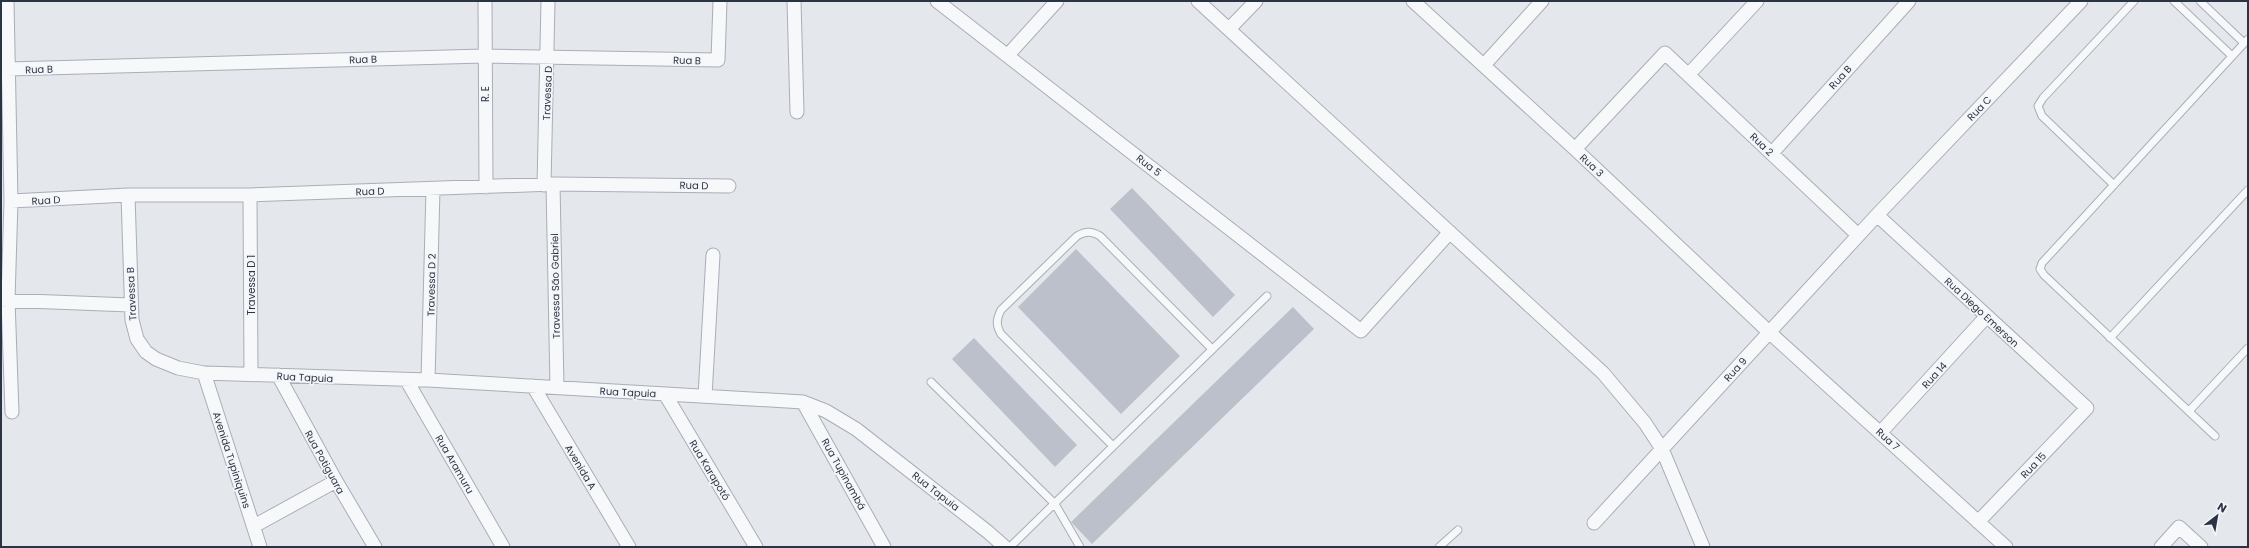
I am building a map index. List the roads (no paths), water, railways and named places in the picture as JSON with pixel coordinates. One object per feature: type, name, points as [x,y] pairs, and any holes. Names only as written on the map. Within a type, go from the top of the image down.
[{"type":"street","points":[[7,1],[11,202],[4,300],[12,412]]},
{"type":"street","name":"R. E","points":[[485,1],[484,56],[486,187]]},
{"type":"street","name":"Travessa D","points":[[548,1],[548,185]]},
{"type":"street","name":"Rua B","points":[[8,69],[484,56],[718,60],[720,1]]},
{"type":"street","points":[[794,1],[797,112]]},
{"type":"street","name":"Rua 5","points":[[937,1],[1361,331],[1450,232]]},
{"type":"street","points":[[1008,55],[1057,1]]},
{"type":"street","points":[[1198,1],[1603,373],[1645,423],[1662,449],[1703,547]]},
{"type":"street","points":[[1229,30],[1256,1]]},
{"type":"street","name":"Rua 3","points":[[1413,1],[1575,149],[1769,332]]},
{"type":"street","points":[[1484,66],[1542,1]]},
{"type":"street","points":[[1689,74],[1757,1]]},
{"type":"street","name":"Rua B","points":[[1772,153],[1909,1]]},
{"type":"street","name":"Rua C","points":[[1877,215],[2081,1]]},
{"type":"street","name":"Rua 2","points":[[1575,149],[1665,53],[1858,235]]},
{"type":"street","name":"Rua D","points":[[11,202],[128,195],[250,195],[548,185],[729,186]]},
{"type":"street","name":"Travessa São Gabriel","points":[[548,185],[557,387]]},
{"type":"street","name":"Travessa D 2","points":[[428,380],[433,190]]},
{"type":"street","name":"Travessa B","points":[[128,195],[130,305],[135,333],[146,352],[167,365],[204,373]]},
{"type":"street","name":"Travessa D 1","points":[[250,195],[251,374]]},
{"type":"street","name":"Rua 9","points":[[1594,523],[1877,215]]},
{"type":"street","name":"Rua Diego Emerson","points":[[1877,215],[1986,317],[2087,408]]},
{"type":"street","points":[[706,396],[713,256]]},
{"type":"street","points":[[4,300],[130,305]]},
{"type":"street","name":"Rua 14","points":[[1881,432],[1986,317]]},
{"type":"street","name":"Rua 7","points":[[1769,332],[2006,547]]},
{"type":"street","name":"Rua Tapuia","points":[[204,373],[406,381],[428,380],[803,402],[826,412],[856,429],[988,532],[1009,546]]},
{"type":"street","name":"Avenida Tupiniquins","points":[[204,373],[260,547]]},
{"type":"street","name":"Rua Potiguara","points":[[278,375],[336,482],[375,547]]},
{"type":"street","name":"Rua Aramuru","points":[[406,381],[504,547]]},
{"type":"street","name":"Avenida A","points":[[532,386],[629,547]]},
{"type":"street","name":"Rua Karapotó","points":[[665,394],[756,547]]},
{"type":"street","name":"Rua Tupinambá","points":[[803,402],[884,547]]},
{"type":"street","name":"Rua 15","points":[[1978,522],[2087,408]]},
{"type":"street","points":[[254,526],[336,482]]},
{"type":"street","points":[[2161,547],[2179,527],[2201,547]]},
{"type":"lane","points":[[2114,185],[2042,116],[2038,106],[2043,98],[2134,1]]},
{"type":"lane","points":[[2174,1],[2232,56]]},
{"type":"lane","points":[[2200,1],[2246,41],[2042,263],[2040,269],[2044,275],[2110,338],[2215,436]]},
{"type":"lane","points":[[2110,338],[2248,190]]},
{"type":"lane","points":[[1113,446],[1007,339],[997,326],[997,318],[1001,310],[1077,236],[1084,232],[1093,232],[1100,236],[1212,349]]},
{"type":"lane","points":[[1009,546],[1055,504],[1266,296]]},
{"type":"lane","points":[[2189,411],[2248,348]]},
{"type":"lane","points":[[931,382],[1055,504],[1080,547]]},
{"type":"lane","points":[[1439,547],[1458,530]]}]
